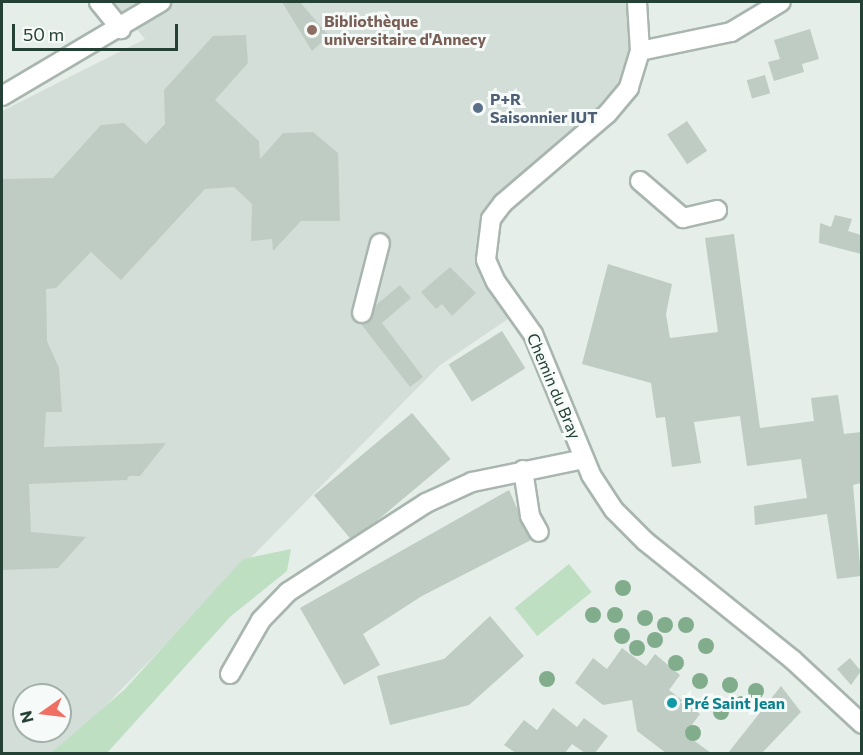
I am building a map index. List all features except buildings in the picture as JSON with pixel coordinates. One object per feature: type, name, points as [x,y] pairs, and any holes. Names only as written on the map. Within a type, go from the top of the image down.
[{"type":"street","points":[[99,2],[121,29]]},
{"type":"street","points":[[2,96],[121,29],[161,2]]},
{"type":"street","name":"Chemin du Bray","points":[[637,2],[640,51],[629,88],[619,102],[503,203],[491,219],[486,260],[496,282],[521,310],[538,344],[584,459],[614,510],[645,541],[793,660],[861,724]]},
{"type":"street","points":[[640,51],[731,32],[781,2]]},
{"type":"street","points":[[640,181],[683,218],[717,210]]},
{"type":"street","points":[[362,313],[380,243]]},
{"type":"street","points":[[230,674],[261,620],[298,586],[426,503],[472,482],[584,459]]},
{"type":"street","points":[[523,470],[530,516],[539,532]]},
{"type":"shaded area","points":[[113,2],[636,2],[627,90],[503,203],[486,260],[521,310],[439,366],[72,740],[72,683],[12,683],[12,743],[69,743],[59,753],[2,754],[2,111],[145,39]]},
{"type":"green space","points":[[291,549],[287,571],[231,616],[107,753],[51,753],[63,743],[72,743],[72,735],[125,689],[243,559]]},
{"type":"green space","points":[[569,564],[592,592],[537,636],[515,608]]},
{"type":"place","name":"Bibliothèque universitaire d'Annecy","points":[[312,30]]},
{"type":"place","name":"P+R Saisonnier IUT","points":[[478,108]]},
{"type":"place","name":"Pré Saint Jean","points":[[672,703]]}]
